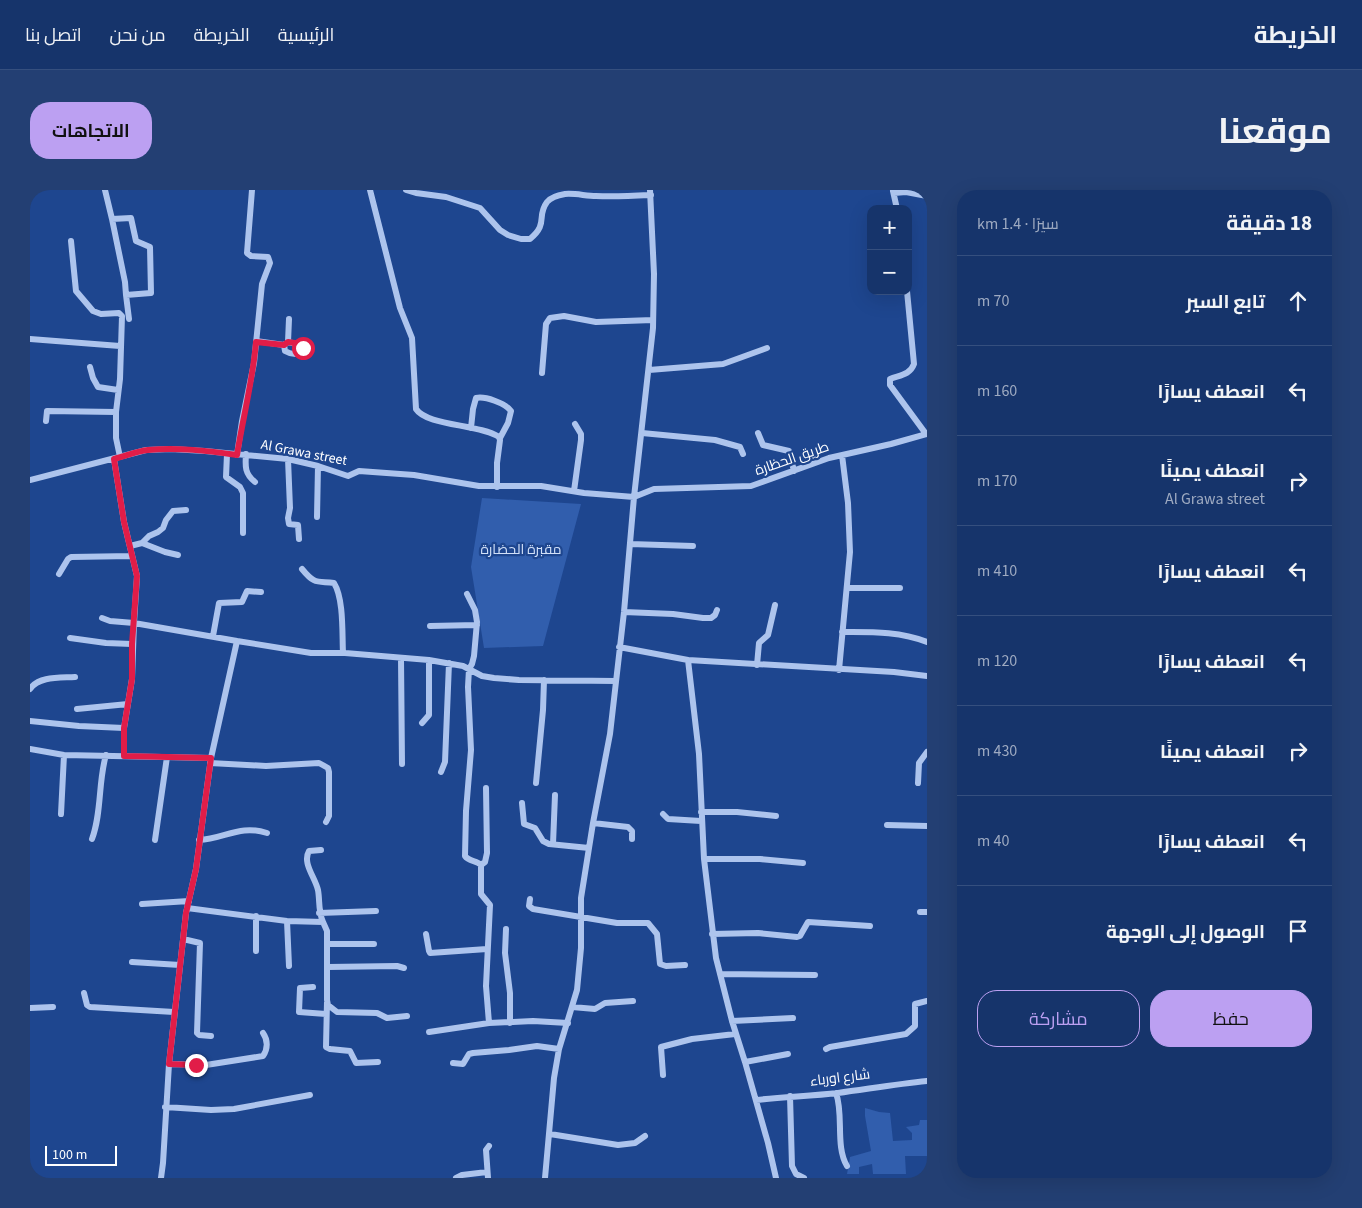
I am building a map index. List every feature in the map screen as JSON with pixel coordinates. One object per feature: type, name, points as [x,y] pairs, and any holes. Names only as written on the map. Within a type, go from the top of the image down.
[{"type":"street","points":[[105,190],[125,282],[129,319]]},
{"type":"street","points":[[237,455],[254,363],[262,284],[270,261],[268,257],[247,254],[252,190]]},
{"type":"street","points":[[370,190],[400,308],[412,338],[416,410],[424,417],[491,433],[500,438]]},
{"type":"street","points":[[407,191],[446,197],[480,208],[500,230],[521,239],[530,239],[540,231],[543,210],[551,198],[567,194],[614,197],[650,192],[654,274],[653,320],[624,612],[610,734],[581,898],[580,965],[576,990],[559,1049],[554,1078],[545,1178]]},
{"type":"street","points":[[896,205],[894,192],[927,196]]},
{"type":"street","points":[[112,220],[131,218],[135,240],[150,247],[151,293],[126,295]]},
{"type":"street","points":[[71,241],[76,291],[93,311],[101,314],[120,313],[122,316],[120,379],[116,412],[117,458],[124,522],[137,576],[132,644],[132,679],[124,728],[124,756]]},
{"type":"street","points":[[907,295],[914,364],[912,370],[906,374],[890,379],[890,385],[927,434]]},
{"type":"street","points":[[542,373],[546,324],[550,318],[564,316],[596,322],[653,320]]},
{"type":"street","points":[[256,342],[286,343],[289,319]]},
{"type":"street","points":[[30,339],[120,346]]},
{"type":"street","points":[[649,370],[723,364],[767,348]]},
{"type":"street","points":[[90,366],[98,387],[118,390]]},
{"type":"street","points":[[471,428],[472,409],[476,398],[482,397],[506,406],[511,411],[500,438],[497,487]]},
{"type":"street","points":[[46,421],[47,411],[116,412]]},
{"type":"street","points":[[574,491],[582,440],[575,424]]},
{"type":"street","points":[[642,433],[715,440],[740,447],[743,454]]},
{"type":"street","points":[[758,433],[764,445],[790,452],[794,471]]},
{"type":"street","name":"طريق الحظارة","points":[[634,497],[654,489],[746,487],[761,484],[842,454],[927,434]]},
{"type":"street","name":"Al Grawa street","points":[[30,480],[146,450],[171,449],[237,455],[246,454],[288,460],[318,466],[348,476],[359,471],[414,475],[472,485],[497,487],[541,486],[634,497]]},
{"type":"street","points":[[227,454],[226,476],[240,487],[243,494],[243,533]]},
{"type":"street","points":[[246,454],[245,465],[248,477],[255,482]]},
{"type":"street","points":[[839,670],[850,552],[848,503],[842,454]]},
{"type":"street","points":[[288,460],[290,508],[288,518],[289,524],[298,526],[299,538]]},
{"type":"street","points":[[317,517],[318,466]]},
{"type":"street","points":[[130,546],[142,543],[163,528],[173,511],[186,510]]},
{"type":"street","points":[[142,543],[165,552],[178,553]]},
{"type":"street","points":[[630,544],[693,546]]},
{"type":"street","points":[[59,574],[71,557],[132,556]]},
{"type":"street","points":[[302,569],[319,583],[334,583],[336,586],[341,610],[343,653]]},
{"type":"street","points":[[847,588],[900,588]]},
{"type":"street","points":[[213,636],[219,603],[242,602],[247,591],[261,592]]},
{"type":"street","points":[[467,594],[475,610],[477,625],[473,660],[469,669],[467,698],[471,750],[466,811],[465,856],[467,859],[480,865]]},
{"type":"street","points":[[757,664],[759,643],[768,636],[775,605]]},
{"type":"street","points":[[624,612],[711,618],[717,610]]},
{"type":"street","points":[[102,618],[110,621],[134,623],[311,654],[343,653],[449,663],[487,677],[616,681]]},
{"type":"street","points":[[430,626],[477,625]]},
{"type":"street","points":[[842,632],[889,633],[912,636],[927,642]]},
{"type":"street","points":[[70,638],[106,643],[132,644]]},
{"type":"street","points":[[160,1178],[163,1163],[174,1012],[188,904],[196,869],[210,760],[237,641]]},
{"type":"street","points":[[620,646],[688,660],[894,672],[927,676]]},
{"type":"street","points":[[401,658],[402,764]]},
{"type":"street","points":[[422,723],[430,715],[429,660]]},
{"type":"street","points":[[688,660],[699,754],[701,821],[712,934],[735,1034],[756,1100],[776,1178]]},
{"type":"street","points":[[441,772],[445,762],[449,663]]},
{"type":"street","points":[[30,689],[40,680],[75,677]]},
{"type":"street","points":[[536,782],[544,680]]},
{"type":"street","points":[[77,709],[128,704]]},
{"type":"street","points":[[30,720],[79,726],[124,728]]},
{"type":"street","points":[[30,749],[64,755],[167,757],[266,766],[319,763],[328,768],[330,816],[326,822]]},
{"type":"street","points":[[918,782],[919,763],[927,752]]},
{"type":"street","points":[[61,814],[64,755]]},
{"type":"street","points":[[92,839],[97,822],[106,755]]},
{"type":"street","points":[[156,840],[167,757]]},
{"type":"street","points":[[480,865],[485,862],[487,852],[486,788]]},
{"type":"street","points":[[553,844],[555,794]]},
{"type":"street","points":[[522,803],[524,824],[535,828],[543,841],[589,848]]},
{"type":"street","points":[[701,812],[738,812],[776,816]]},
{"type":"street","points":[[663,814],[668,819],[701,821]]},
{"type":"street","points":[[593,823],[628,827],[632,831],[632,839]]},
{"type":"street","points":[[887,825],[927,826]]},
{"type":"street","points":[[199,840],[207,840],[245,829],[267,833]]},
{"type":"street","points":[[321,850],[311,850],[307,853],[307,856],[308,866],[318,891],[319,912],[327,928],[328,967],[325,1037],[327,1048],[350,1051],[356,1063],[378,1062]]},
{"type":"street","points":[[704,859],[753,858],[803,863]]},
{"type":"street","points":[[480,865],[481,894],[490,905],[486,991],[489,1023]]},
{"type":"street","points":[[530,898],[529,904],[532,908],[617,923],[649,923],[657,934],[660,964],[666,966],[685,965]]},
{"type":"street","points":[[142,904],[188,904],[287,921],[323,922]]},
{"type":"street","points":[[319,912],[376,911]]},
{"type":"street","points":[[256,916],[256,951]]},
{"type":"street","points":[[287,921],[289,966]]},
{"type":"street","points":[[712,934],[758,933],[797,937],[800,936],[808,922],[870,926]]},
{"type":"street","points":[[506,929],[505,948],[507,982],[510,993],[510,1023]]},
{"type":"street","points":[[426,934],[430,953],[487,949]]},
{"type":"street","points":[[183,940],[200,943],[197,1033],[199,1035],[211,1036]]},
{"type":"street","points":[[327,944],[374,944]]},
{"type":"street","points":[[132,962],[180,965]]},
{"type":"street","points":[[328,967],[397,966],[404,968]]},
{"type":"street","points":[[720,974],[815,974]]},
{"type":"street","points":[[313,987],[300,988],[299,1012],[326,1014]]},
{"type":"street","points":[[84,992],[87,1005],[90,1007],[174,1012]]},
{"type":"street","points":[[327,1000],[328,1005],[337,1012],[377,1013],[386,1018],[407,1016]]},
{"type":"street","points":[[826,1049],[830,1046],[906,1034],[915,1026],[914,1004],[927,1001]]},
{"type":"street","points":[[572,1007],[595,1009],[605,1003],[633,1002]]},
{"type":"street","points":[[30,1008],[53,1007]]},
{"type":"street","points":[[732,1021],[793,1018]]},
{"type":"street","points":[[429,1032],[489,1023],[533,1021],[568,1023]]},
{"type":"street","points":[[169,1064],[206,1065],[263,1056],[267,1048],[266,1037],[263,1033]]},
{"type":"street","points":[[663,1075],[661,1047],[692,1039],[735,1034]]},
{"type":"street","points":[[454,1063],[463,1064],[469,1054],[473,1052],[537,1046],[559,1049]]},
{"type":"street","points":[[745,1062],[788,1054]]},
{"type":"street","name":"شارع اورباء","points":[[756,1100],[836,1093],[884,1085],[927,1081]]},
{"type":"street","points":[[836,1093],[839,1105],[841,1140],[847,1166]]},
{"type":"street","points":[[166,1107],[211,1110],[234,1109],[310,1095]]},
{"type":"street","points":[[790,1096],[792,1166],[796,1174],[804,1178]]},
{"type":"street","points":[[550,1134],[618,1145],[634,1143],[645,1136]]},
{"type":"street","points":[[456,1178],[462,1175],[488,1175],[486,1149],[489,1146]]},
{"type":"green space","name":"مقبرة الحضارة","points":[[482,498],[581,504],[543,646],[484,648],[471,567]]},
{"type":"green space","points":[[865,1108],[890,1113],[893,1141],[912,1140],[912,1133],[906,1127],[919,1125],[920,1120],[927,1120],[927,1156],[905,1156],[906,1174],[873,1174],[872,1164],[859,1167],[859,1174],[847,1174],[850,1157],[871,1151]]},
{"type":"route","points":[[196,1065],[169,1064],[186,913],[196,869],[211,758],[124,756],[124,728],[132,679],[132,644],[137,576],[124,522],[114,459],[146,450],[171,449],[237,455],[254,363],[256,342],[284,345],[288,342],[296,343],[301,344],[303,348]]}]
